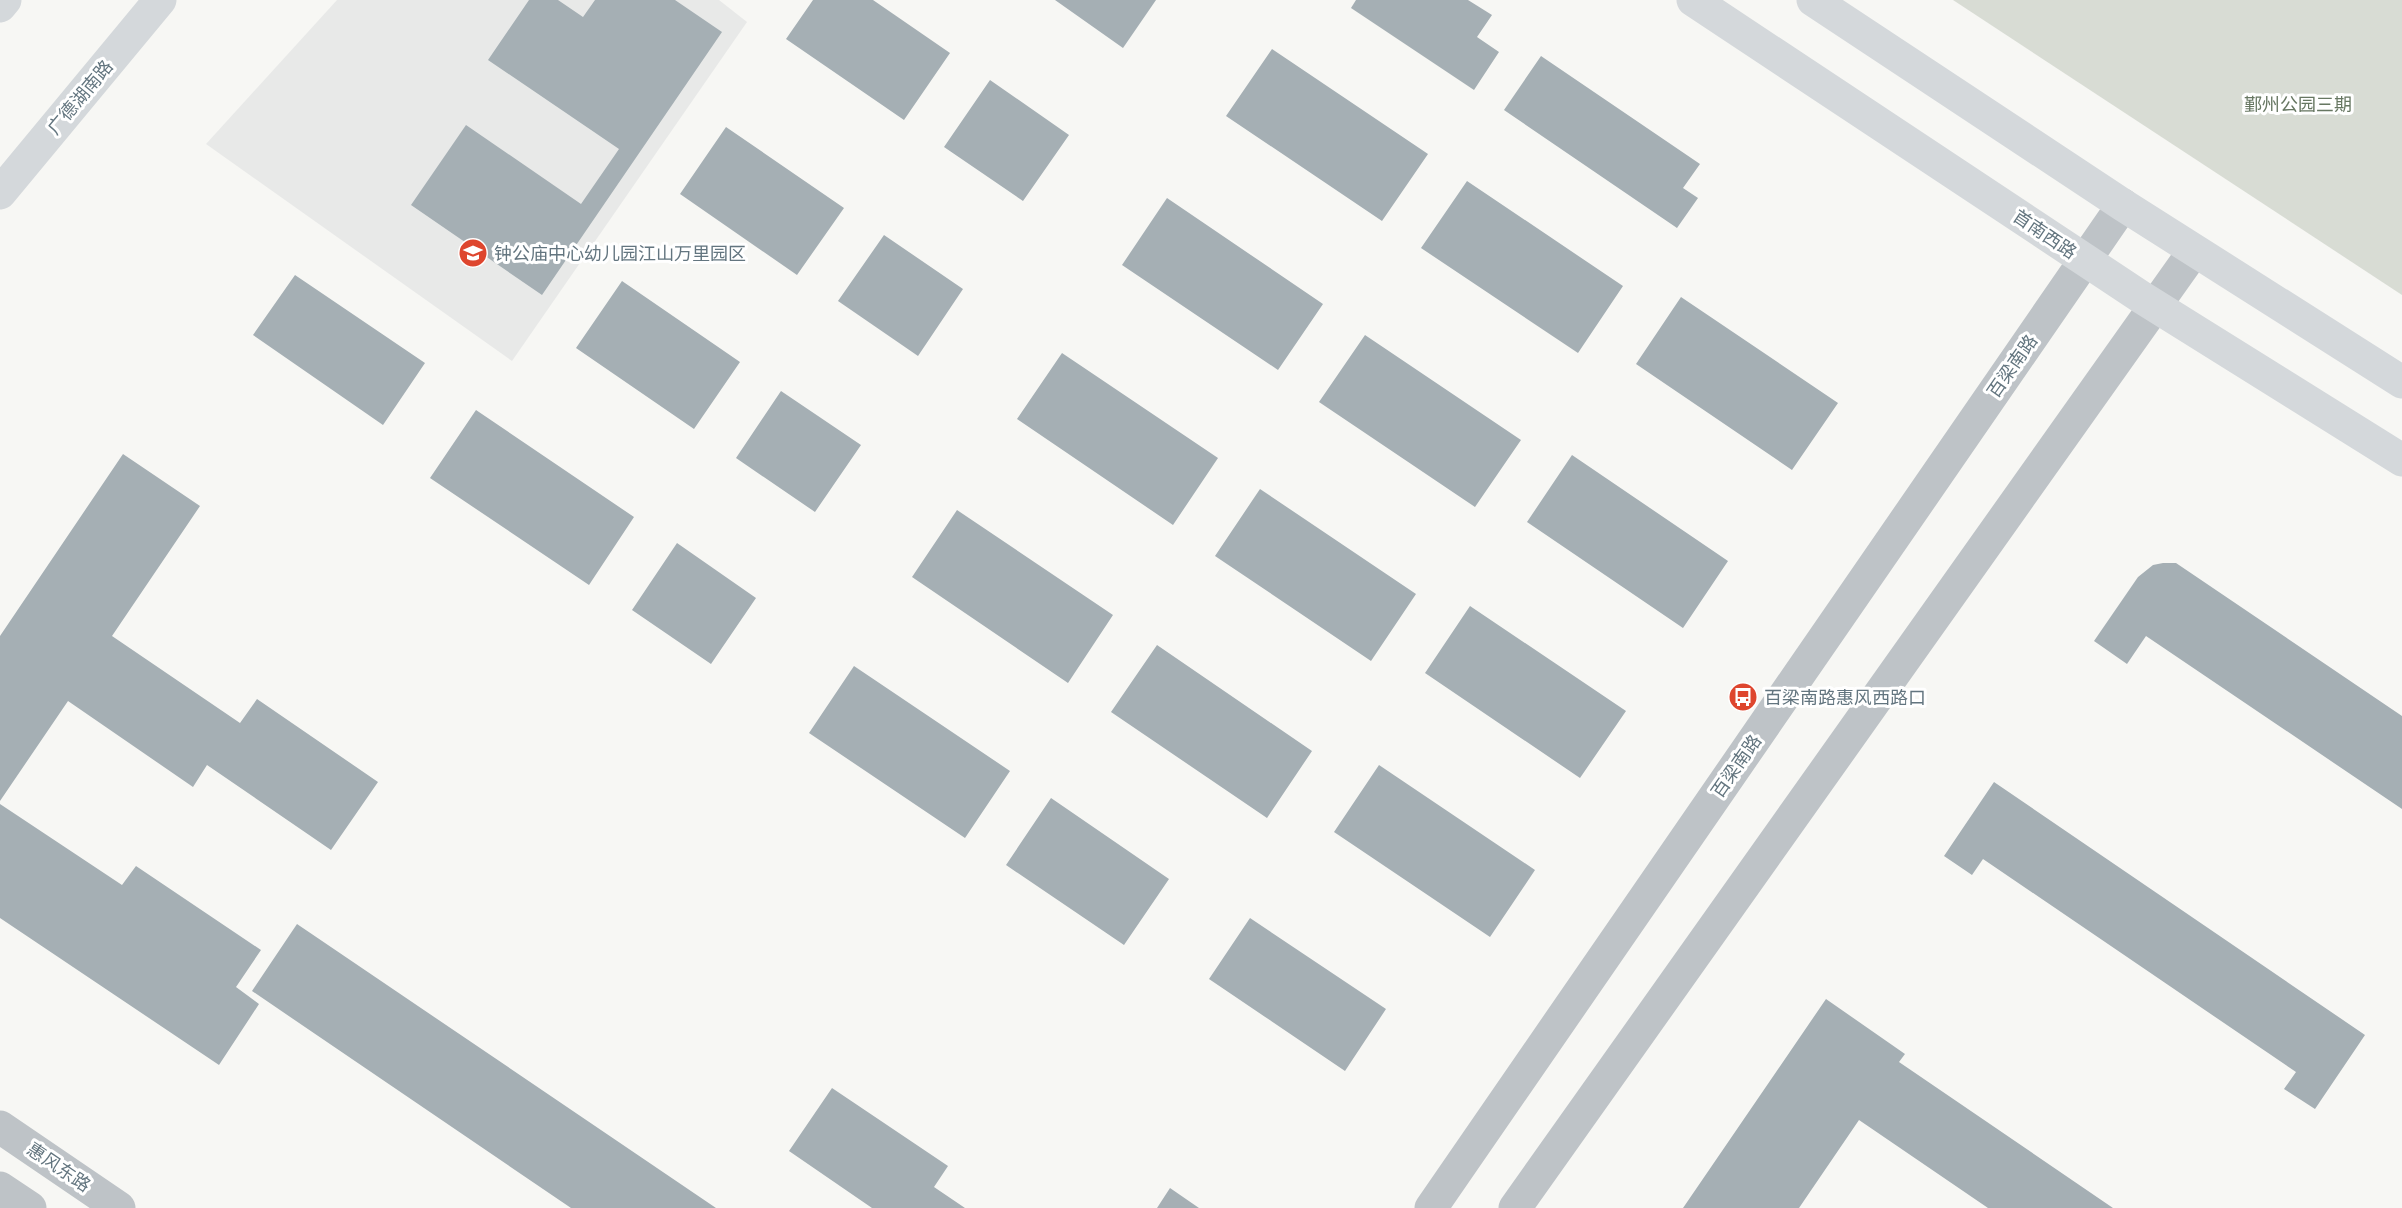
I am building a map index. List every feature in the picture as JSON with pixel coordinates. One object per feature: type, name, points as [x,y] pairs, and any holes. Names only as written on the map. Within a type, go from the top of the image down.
[{"type":"main road","points":[[0,6],[5,0]]},
{"type":"main road","name":"广德湖南路","points":[[0,193],[160,0]]},
{"type":"main road","name":"首南西路","points":[[1693,0],[2156,307],[2402,460]]},
{"type":"main road","points":[[1813,0],[2123,205],[2402,382]]},
{"type":"street","name":"百梁南路","points":[[1431,1208],[2123,205]]},
{"type":"street","points":[[1515,1208],[2194,251]]},
{"type":"street","name":"惠风东路","points":[[0,1126],[119,1208]]},
{"type":"street","points":[[0,1188],[30,1208]]},
{"type":"shaded area","name":"钟公庙中心幼儿园江山万里园区","points":[[337,0],[719,0],[747,22],[512,361],[206,144]]},
{"type":"green space","name":"鄞州公园三期","points":[[1953,0],[2402,0],[2402,295]]},
{"type":"building","points":[[529,0],[558,0],[583,17],[595,0],[675,0],[722,32],[542,295],[411,205],[466,125],[581,204],[619,149],[488,60]]},
{"type":"building","points":[[813,0],[873,0],[950,53],[904,120],[786,39]]},
{"type":"building","points":[[1055,0],[1156,0],[1123,48]]},
{"type":"building","points":[[1356,0],[1468,0],[1492,15],[1477,37],[1499,52],[1474,90],[1351,8]]},
{"type":"building","points":[[1272,49],[1428,154],[1382,221],[1226,116]]},
{"type":"building","points":[[1541,56],[1700,164],[1683,188],[1698,198],[1677,228],[1504,110]]},
{"type":"building","points":[[990,80],[1069,135],[1023,201],[944,147]]},
{"type":"building","points":[[726,127],[844,208],[797,275],[680,194]]},
{"type":"building","points":[[1467,181],[1623,286],[1578,353],[1421,248]]},
{"type":"building","points":[[1167,198],[1323,304],[1278,370],[1122,265]]},
{"type":"building","points":[[884,235],[963,289],[918,356],[838,301]]},
{"type":"building","points":[[295,275],[425,363],[383,425],[253,335]]},
{"type":"building","points":[[622,281],[740,362],[694,429],[576,348]]},
{"type":"building","points":[[1681,297],[1838,403],[1792,470],[1636,364]]},
{"type":"building","points":[[1365,335],[1521,440],[1475,507],[1319,402]]},
{"type":"building","points":[[1062,353],[1218,458],[1173,525],[1017,419]]},
{"type":"building","points":[[781,391],[861,445],[815,512],[736,458]]},
{"type":"building","points":[[476,410],[634,517],[589,585],[430,478]]},
{"type":"building","points":[[123,454],[200,506],[112,636],[240,723],[257,699],[378,782],[331,850],[207,765],[193,787],[68,701],[0,801],[0,636]]},
{"type":"building","points":[[1572,455],[1728,561],[1683,628],[1527,522]]},
{"type":"building","points":[[1260,489],[1416,594],[1371,661],[1215,556]]},
{"type":"building","points":[[957,510],[1113,615],[1068,683],[912,577]]},
{"type":"building","points":[[677,543],[756,598],[711,664],[632,610]]},
{"type":"building","points":[[2176,563],[2402,716],[2402,809],[2146,636],[2127,664],[2094,641],[2138,577],[2153,565]]},
{"type":"building","points":[[1470,606],[1626,711],[1580,778],[1425,673]]},
{"type":"building","points":[[1157,645],[1312,751],[1267,818],[1111,712]]},
{"type":"building","points":[[854,666],[1010,771],[965,838],[809,733]]},
{"type":"building","points":[[1379,765],[1535,870],[1490,937],[1334,832]]},
{"type":"building","points":[[1994,782],[2365,1035],[2315,1109],[2284,1089],[2296,1072],[1983,859],[1972,875],[1944,856]]},
{"type":"building","points":[[1051,798],[1169,879],[1124,945],[1006,865]]},
{"type":"building","points":[[0,804],[122,885],[136,866],[261,950],[236,987],[259,1004],[219,1065],[0,918]]},
{"type":"building","points":[[1250,918],[1386,1009],[1345,1071],[1209,979]]},
{"type":"building","points":[[297,924],[716,1208],[571,1208],[252,991]]},
{"type":"building","points":[[1826,999],[1905,1054],[1899,1062],[2113,1208],[1988,1208],[1859,1120],[1799,1208],[1683,1208]]},
{"type":"building","points":[[832,1088],[948,1166],[934,1187],[965,1208],[872,1208],[789,1151]]},
{"type":"building","points":[[1170,1188],[1199,1208],[1157,1208]]},
{"type":"place","name":"钟公庙中心幼儿园江山万里园区","points":[[473,253]]},
{"type":"place","name":"百梁南路惠风西路口","points":[[1743,697]]}]
